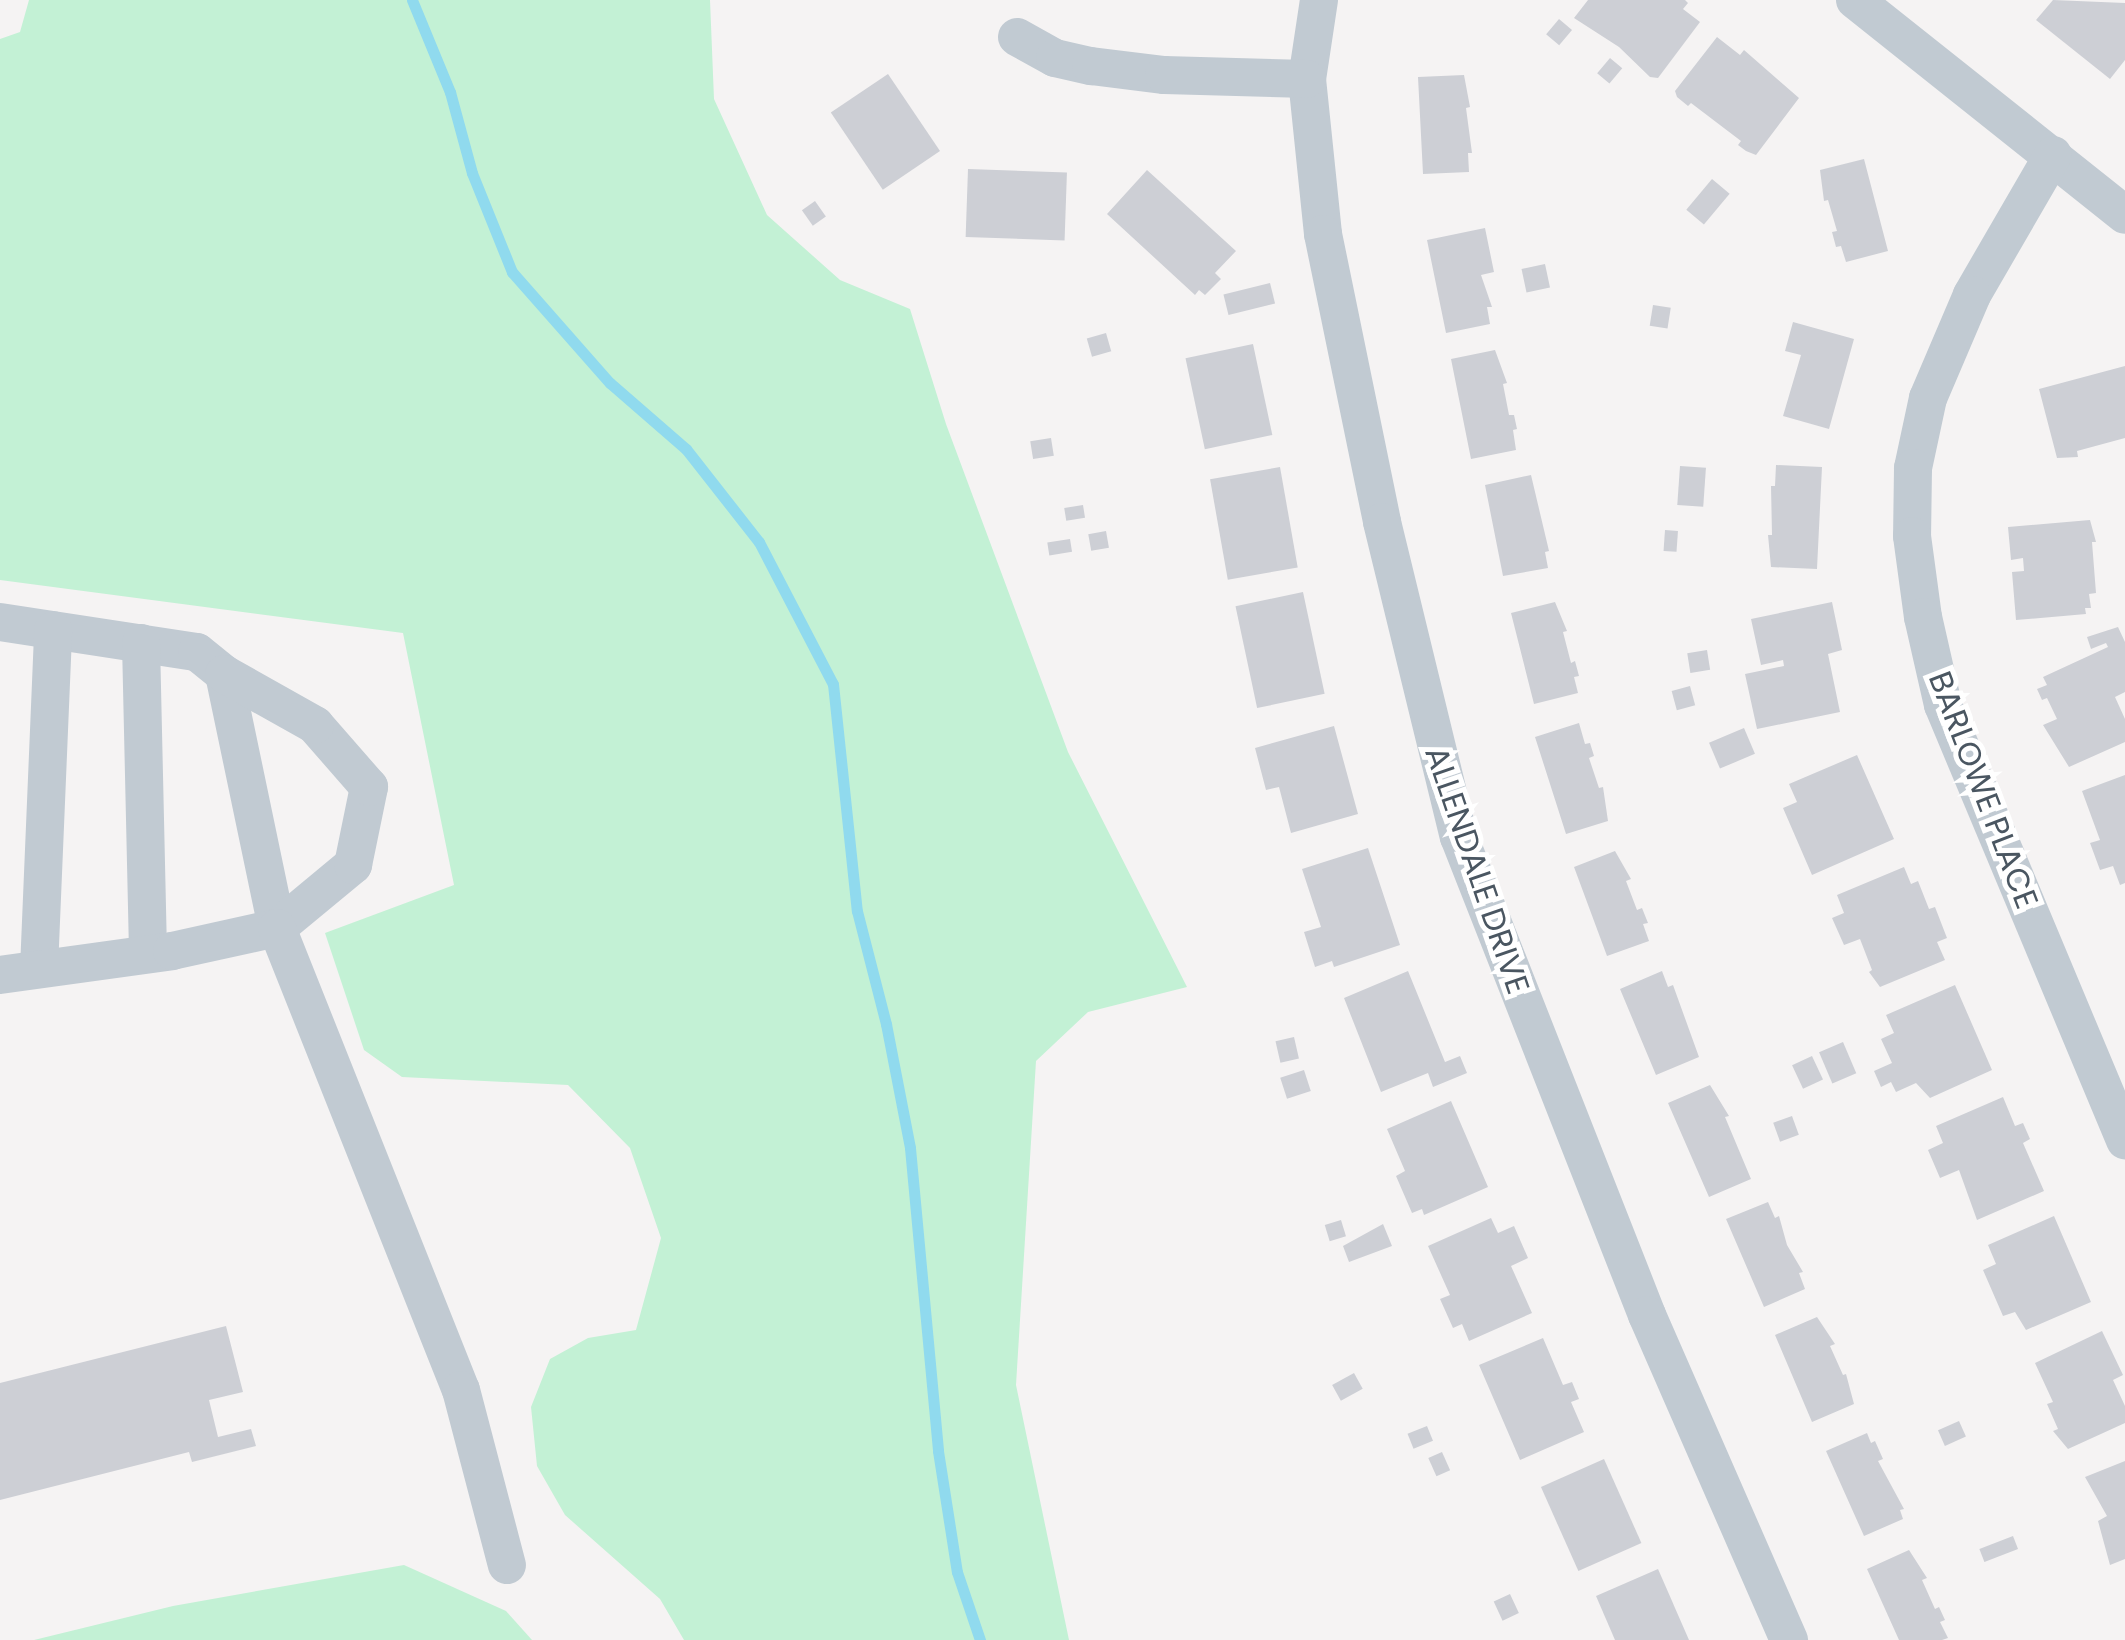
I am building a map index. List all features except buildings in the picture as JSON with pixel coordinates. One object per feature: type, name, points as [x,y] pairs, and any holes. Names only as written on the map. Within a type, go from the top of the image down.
[{"type":"street","name":"ALLENDALE DRIVE","points":[[1319,0],[1307,79],[1323,234],[1382,522],[1459,836],[1640,1298],[1789,1640]]},
{"type":"street","points":[[1856,0],[2125,215]]},
{"type":"street","points":[[1017,37],[1055,58],[1091,66],[1164,75],[1307,79]]},
{"type":"street","name":"BARLOWE PLACE","points":[[2053,155],[1972,295],[1928,398],[1913,468],[1912,536],[1923,617],[1943,705],[2125,1140]]},
{"type":"street","points":[[0,622],[197,652],[224,674],[315,725],[369,787],[352,866],[276,928],[148,954],[0,974]]},
{"type":"street","points":[[38,970],[53,630]]},
{"type":"street","points":[[141,643],[148,954]]},
{"type":"street","points":[[224,674],[276,928],[460,1390],[507,1565]]},
{"type":"green space","points":[[29,0],[710,0],[714,99],[767,215],[840,280],[910,309],[946,424],[1068,752],[1187,987],[1088,1012],[1036,1061],[1016,1385],[1069,1640],[684,1640],[660,1599],[565,1515],[537,1466],[531,1407],[550,1359],[588,1338],[636,1330],[661,1238],[630,1148],[568,1085],[402,1077],[364,1050],[325,933],[454,885],[403,633],[0,580],[0,39],[20,32]]},
{"type":"green space","points":[[404,1565],[506,1611],[532,1640],[34,1640],[173,1606]]},
{"type":"waterway","points":[[412,0],[450,92],[472,173],[512,272],[610,383],[686,449],[759,542],[833,684],[857,911],[886,1024],[910,1148],[938,1451],[957,1572],[980,1640]]}]
